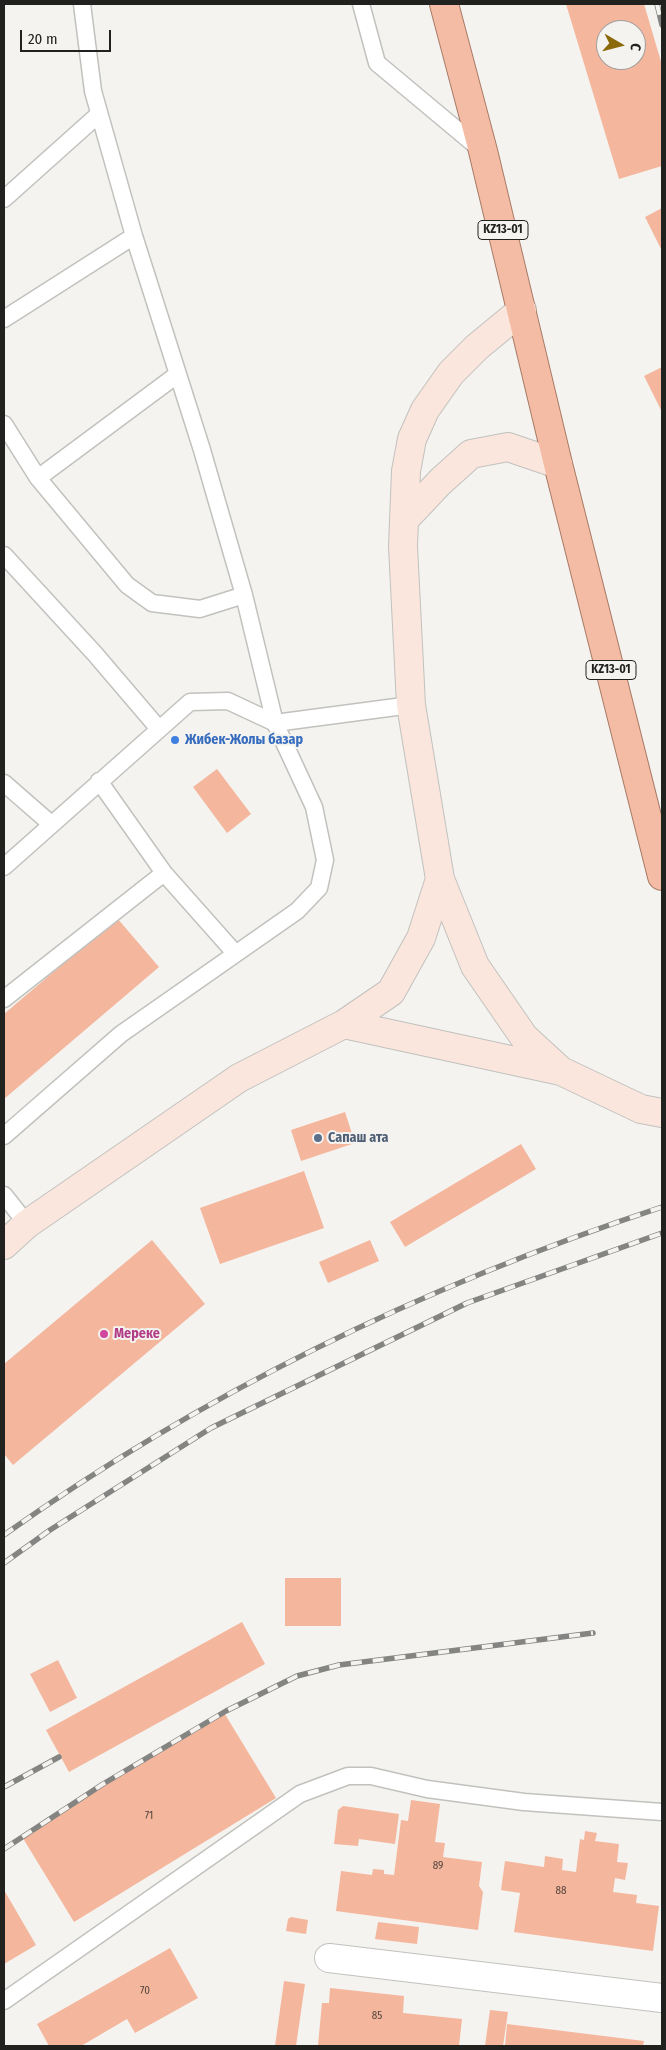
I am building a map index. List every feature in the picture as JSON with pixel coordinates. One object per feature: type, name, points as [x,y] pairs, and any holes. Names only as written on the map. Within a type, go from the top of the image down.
[{"type":"highway","name":"KZ13-01","points":[[444,4],[483,151],[558,464],[662,876]]},
{"type":"main road","points":[[522,310],[477,347],[451,373],[425,410],[412,440],[406,471],[406,518],[403,546],[411,705],[440,879],[475,966],[524,1037],[561,1072]]},
{"type":"main road","points":[[406,518],[440,482],[471,454],[508,447],[558,464]]},
{"type":"main road","points":[[4,1245],[27,1224],[239,1078],[344,1024],[391,992],[421,938],[440,879]]},
{"type":"main road","points":[[344,1024],[561,1072],[641,1109],[662,1113]]},
{"type":"street","points":[[329,1958],[662,1998]]},
{"type":"lane","points":[[4,1136],[121,1034],[297,911],[319,888],[325,860],[314,807],[275,723],[244,595],[178,374],[134,236],[99,114],[93,91],[82,4]]},
{"type":"lane","points":[[361,4],[377,62],[483,151]]},
{"type":"lane","points":[[4,199],[99,114]]},
{"type":"lane","points":[[4,319],[134,236]]},
{"type":"lane","points":[[38,478],[178,374]]},
{"type":"lane","points":[[4,424],[38,478],[127,585],[152,603],[200,609],[244,595]]},
{"type":"lane","points":[[4,555],[95,654],[159,729]]},
{"type":"lane","points":[[4,867],[190,702],[228,701],[275,723],[411,705]]},
{"type":"lane","points":[[99,781],[164,873],[235,953]]},
{"type":"lane","points":[[4,783],[51,824]]},
{"type":"lane","points":[[4,999],[164,873]]},
{"type":"lane","points":[[4,1195],[27,1224]]},
{"type":"lane","points":[[4,2001],[300,1794],[348,1776],[371,1776],[428,1789],[524,1802],[662,1812]]},
{"type":"building","points":[[566,4],[644,4],[662,65],[662,166],[619,179]]},
{"type":"building","points":[[662,208],[662,251],[645,217]]},
{"type":"building","points":[[662,367],[662,412],[644,376]]},
{"type":"building","points":[[217,769],[251,814],[227,833],[193,787]]},
{"type":"building","points":[[117,918],[159,967],[4,1099],[4,1014]]},
{"type":"building","points":[[345,1112],[355,1143],[301,1161],[291,1130]]},
{"type":"building","points":[[521,1144],[536,1169],[405,1247],[390,1222]]},
{"type":"building","points":[[304,1171],[324,1228],[220,1264],[200,1208]]},
{"type":"building","name":"Мереке","points":[[152,1240],[205,1304],[13,1465],[4,1454],[4,1364]]},
{"type":"building","points":[[370,1240],[379,1261],[328,1283],[319,1262]]},
{"type":"building","points":[[285,1578],[341,1578],[341,1626],[285,1626]]},
{"type":"building","points":[[242,1622],[265,1664],[69,1772],[46,1730]]},
{"type":"building","points":[[58,1660],[77,1698],[50,1712],[30,1674]]},
{"type":"building","points":[[223,1711],[276,1798],[74,1922],[21,1835]]},
{"type":"building","points":[[411,1800],[440,1804],[435,1842],[445,1843],[443,1857],[482,1862],[479,1886],[483,1892],[478,1930],[336,1911],[341,1871],[372,1875],[373,1869],[384,1870],[384,1874],[394,1875],[401,1820],[408,1821]]},
{"type":"building","points":[[343,1806],[399,1814],[395,1844],[359,1839],[358,1846],[334,1844],[338,1810]]},
{"type":"building","points":[[585,1831],[597,1833],[595,1841],[619,1844],[617,1862],[628,1863],[625,1880],[615,1878],[613,1892],[637,1895],[636,1903],[659,1906],[653,1951],[514,1932],[520,1893],[501,1890],[505,1861],[544,1867],[545,1856],[563,1859],[562,1870],[576,1872],[580,1839],[584,1840]]},
{"type":"building","points":[[4,1890],[36,1945],[4,1964]]},
{"type":"building","points":[[291,1917],[308,1920],[306,1934],[286,1931],[288,1919]]},
{"type":"building","points":[[378,1922],[419,1927],[417,1944],[375,1939]]},
{"type":"building","points":[[170,1948],[198,1998],[135,2033],[127,2019],[81,2046],[49,2046],[37,2024]]},
{"type":"building","points":[[284,1981],[305,1984],[296,2046],[275,2046]]},
{"type":"building","points":[[330,1988],[404,1996],[403,2013],[462,2019],[459,2046],[318,2045],[322,2003],[329,2003]]},
{"type":"building","points":[[490,2010],[508,2012],[503,2046],[485,2046]]},
{"type":"building","points":[[507,2024],[644,2041],[643,2046],[505,2046]]},
{"type":"railway","points":[[657,4],[662,25]]},
{"type":"railway","points":[[4,1535],[80,1483],[159,1434],[321,1346],[404,1307],[489,1271],[575,1237],[662,1207]]},
{"type":"railway","points":[[4,1563],[50,1530],[211,1428],[467,1303],[662,1233]]},
{"type":"railway","points":[[4,1849],[103,1784],[226,1711],[297,1676],[339,1665],[593,1633]]},
{"type":"railway","points":[[4,1787],[59,1757]]},
{"type":"place","name":"Жибек-Жолы базар","points":[[175,740]]},
{"type":"place","name":"Сапаш ата","points":[[318,1138]]},
{"type":"place","name":"Мереке","points":[[104,1334]]}]
